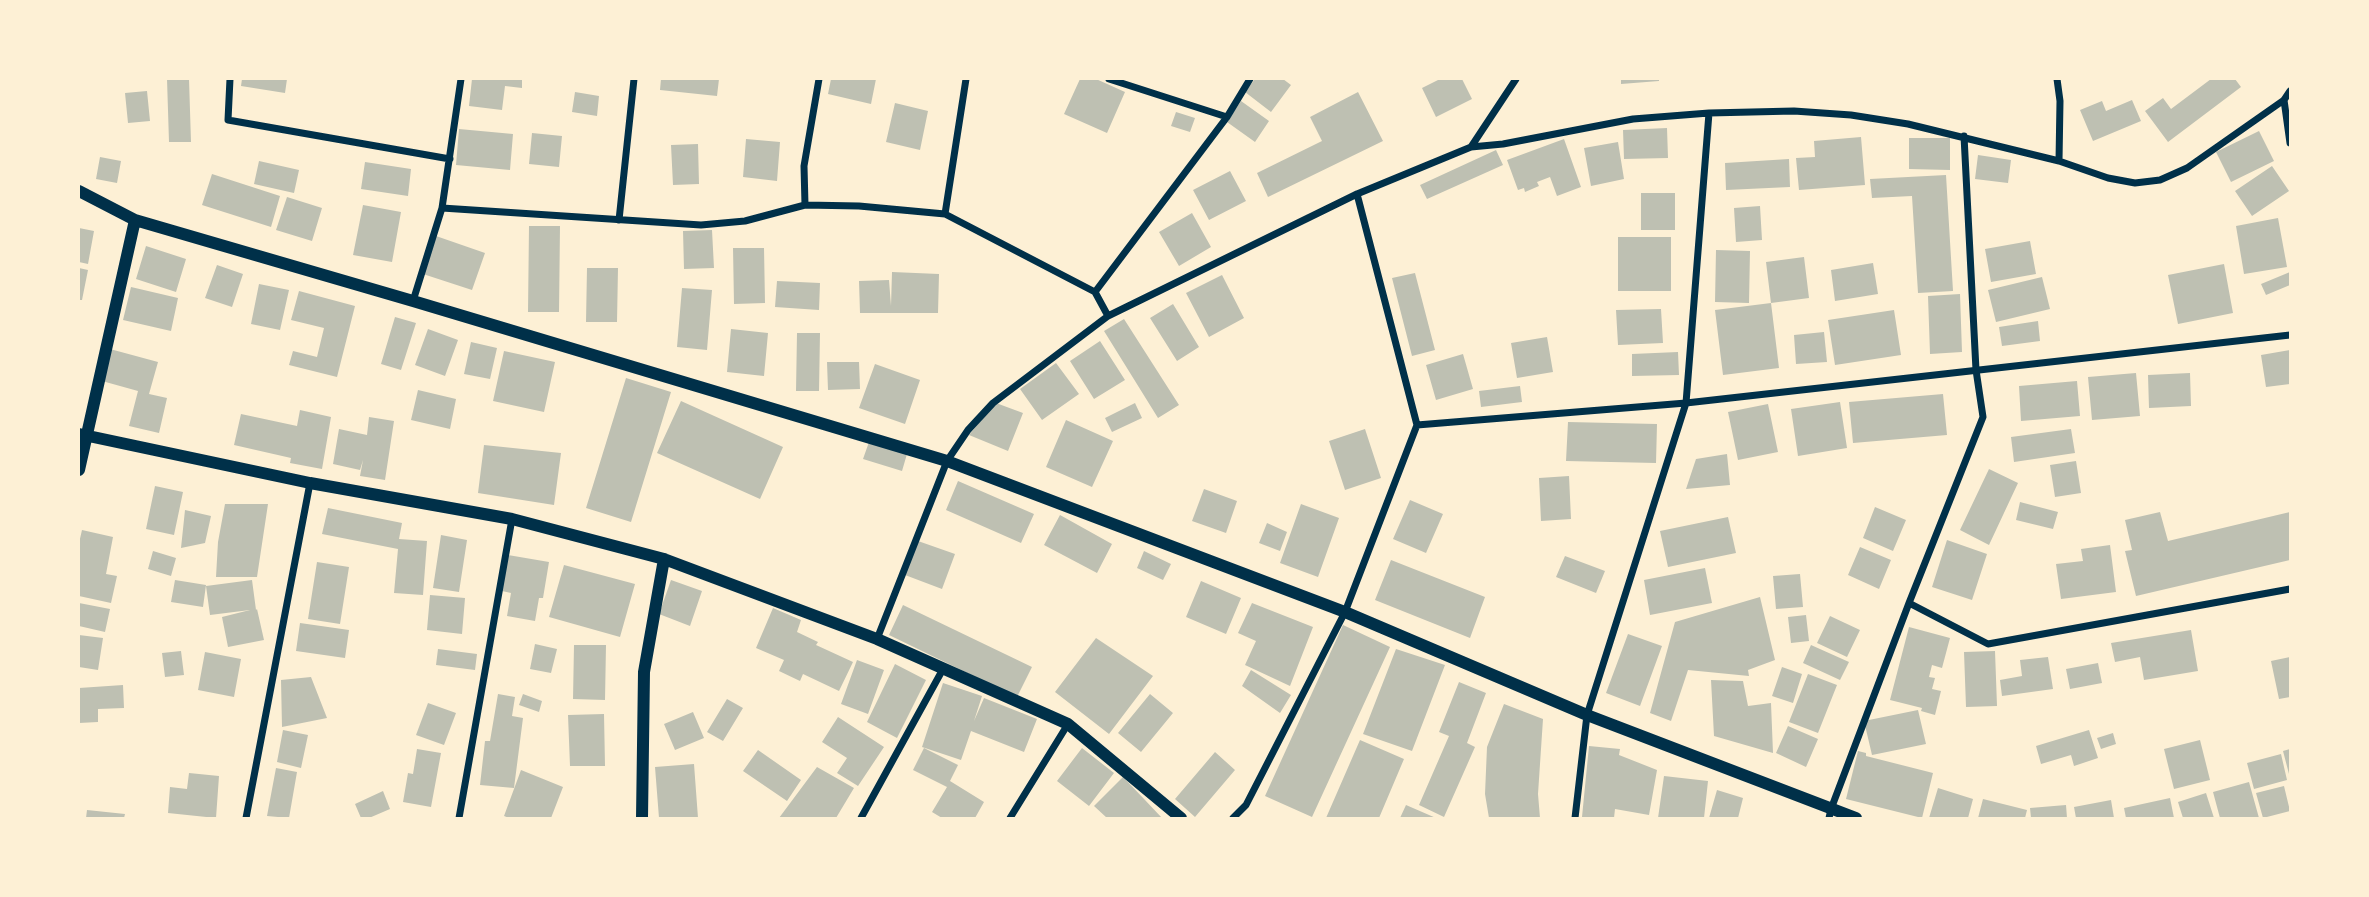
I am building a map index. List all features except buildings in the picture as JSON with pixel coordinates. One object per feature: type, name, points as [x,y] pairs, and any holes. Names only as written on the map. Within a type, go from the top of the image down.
[{"type":"street","points":[[230,79],[228,120],[450,159]]},
{"type":"street","points":[[413,301],[442,208],[461,79]]},
{"type":"street","points":[[619,220],[634,79]]},
{"type":"street","points":[[805,205],[804,166],[819,79]]},
{"type":"street","points":[[945,214],[966,79]]},
{"type":"street","points":[[1109,79],[1227,117]]},
{"type":"street","points":[[1095,292],[1227,117],[1250,79]]},
{"type":"street","points":[[1471,147],[1516,79]]},
{"type":"street","points":[[2057,79],[2060,101],[2059,161]]},
{"type":"street","points":[[877,639],[947,461],[968,430],[993,403],[1108,316],[1357,194],[1471,147],[1503,144],[1633,119],[1709,113],[1794,111],[1852,115],[1964,136],[2059,161],[2108,178],[2135,183],[2160,180],[2187,168],[2284,100],[2290,90]]},
{"type":"street","points":[[2284,100],[2290,143]]},
{"type":"street","points":[[1575,818],[1587,715],[1685,403],[1709,113]]},
{"type":"street","points":[[1830,813],[1983,417],[1976,370],[1964,136]]},
{"type":"street","points":[[79,191],[135,220],[947,461],[1345,612],[1587,715],[1830,813],[1856,818]]},
{"type":"street","points":[[1233,818],[1246,805],[1345,612],[1417,425],[1357,194]]},
{"type":"street","points":[[442,208],[701,225],[745,221],[805,205],[886,208],[945,214],[1095,292],[1108,316]]},
{"type":"street","points":[[79,470],[82,434],[135,220]]},
{"type":"street","points":[[1417,425],[1685,403],[2290,335]]},
{"type":"street","points":[[82,434],[310,483],[512,519],[664,559],[877,639],[1068,724],[1181,818]]},
{"type":"street","points":[[246,818],[310,483]]},
{"type":"street","points":[[459,818],[512,519]]},
{"type":"street","points":[[642,818],[644,673],[664,559]]},
{"type":"street","points":[[1909,603],[1988,645],[2290,589]]},
{"type":"street","points":[[861,818],[943,669]]},
{"type":"street","points":[[1010,818],[1068,724]]}]
